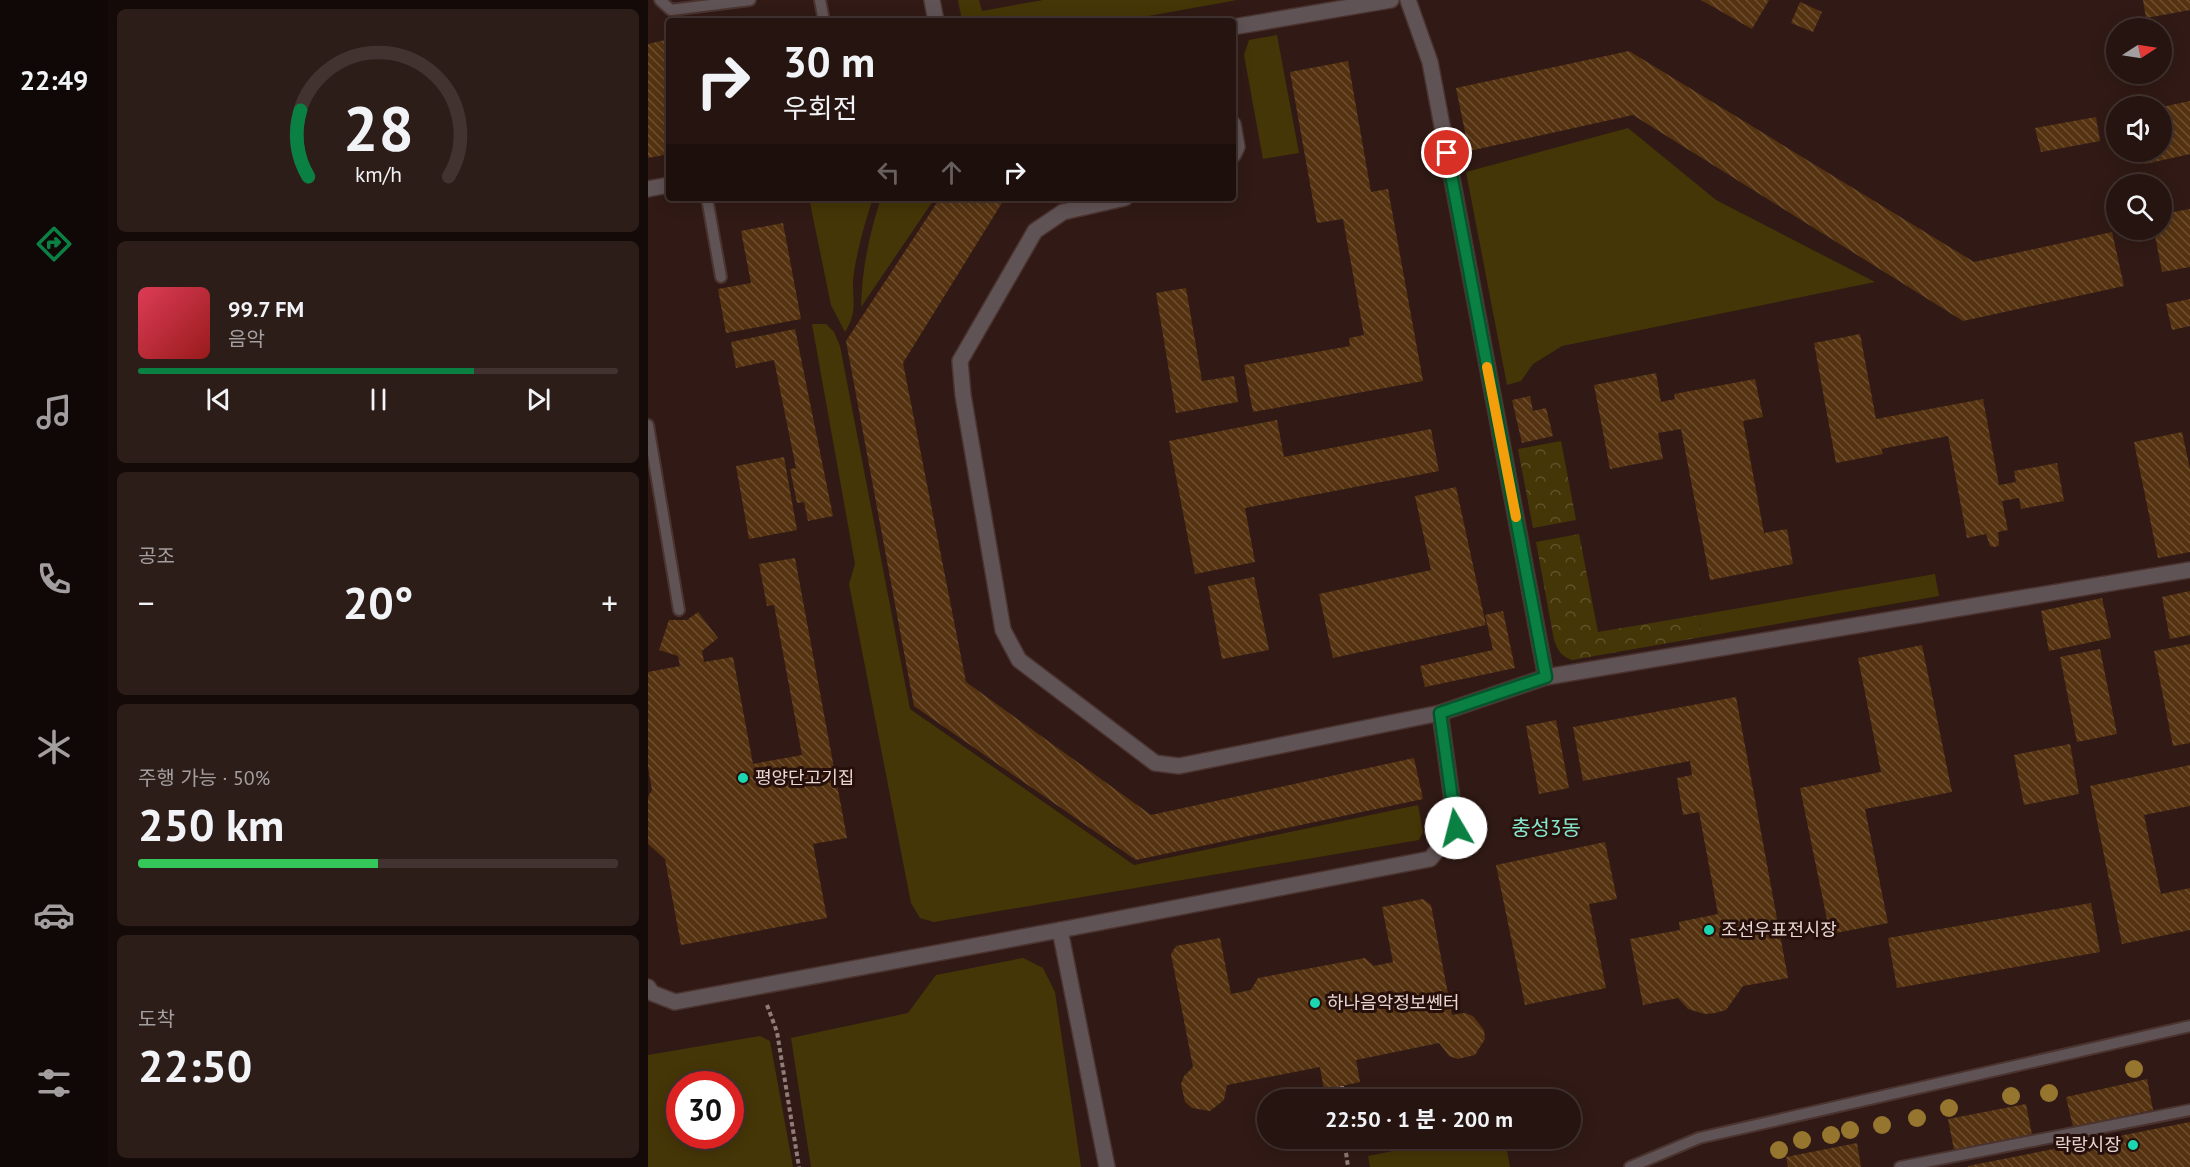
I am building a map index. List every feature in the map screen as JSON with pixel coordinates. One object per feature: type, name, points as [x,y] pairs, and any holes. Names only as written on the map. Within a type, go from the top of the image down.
[{"type":"street","points":[[932,0],[935,18]]},
{"type":"street","points":[[1236,26],[1391,0]]},
{"type":"street","points":[[1408,0],[1430,62],[1546,677]]},
{"type":"street","points":[[648,189],[666,186]]},
{"type":"street","points":[[1113,201],[1063,213],[1035,231],[960,362],[963,395],[1004,630],[1019,660],[1155,763],[1179,766],[1440,713],[1546,677],[2190,570]]},
{"type":"street","points":[[648,987],[652,993],[675,1002],[1430,859],[1456,828],[1440,713]]},
{"type":"street","points":[[1060,930],[1107,1167]]},
{"type":"lane","points":[[660,0],[671,10],[750,0]]},
{"type":"lane","points":[[820,0],[823,18]]},
{"type":"lane","points":[[708,201],[722,277]]},
{"type":"lane","points":[[648,425],[679,610]]},
{"type":"lane","points":[[1630,1167],[1699,1138],[2190,1026]]},
{"type":"lane","points":[[1900,1167],[2190,1110]]},
{"type":"path","points":[[760,987],[777,1032],[799,1167]]},
{"type":"path","points":[[1346,1149],[1348,1167]]},
{"type":"green space","points":[[958,0],[979,0],[982,11],[1043,0],[1237,0],[1138,18],[961,18]]},
{"type":"green space","points":[[1277,35],[1299,153],[1263,159],[1244,55],[1249,40]]},
{"type":"green space","points":[[1628,128],[1716,200],[1875,282],[1562,346],[1533,364],[1521,381],[1507,385],[1466,172]]},
{"type":"green space","points":[[810,201],[872,201],[854,272],[852,316],[845,332],[831,305]]},
{"type":"green space","points":[[880,201],[933,201],[861,307],[863,279],[873,225]]},
{"type":"green space","points":[[812,324],[826,324],[834,332],[840,346],[910,709],[1134,865],[1418,805],[1423,832],[1419,840],[934,922],[920,918],[911,903],[849,584],[855,564]]},
{"type":"green space","points":[[1561,441],[1576,520],[1533,528],[1518,449]]},
{"type":"green space","points":[[1579,534],[1598,632],[1699,615],[1702,637],[1572,660],[1563,655],[1554,640],[1536,542]]},
{"type":"green space","points":[[1935,574],[1939,596],[1702,637],[1699,615]]},
{"type":"green space","points":[[1023,958],[1043,968],[1055,992],[1081,1167],[811,1167],[791,1038],[908,1013],[936,975]]},
{"type":"green space","points":[[760,1036],[770,1041],[793,1167],[648,1167],[648,1055]]},
{"type":"green space","points":[[1403,1149],[1507,1149],[1510,1167],[1370,1167],[1368,1156]]},
{"type":"building","points":[[1701,0],[1769,0],[1752,29]]},
{"type":"building","points":[[2143,0],[2190,0],[2190,10],[2146,18]]},
{"type":"building","points":[[1800,2],[1822,12],[1813,32],[1791,23]]},
{"type":"building","points":[[666,40],[666,155],[648,158],[648,44]]},
{"type":"building","points":[[1629,51],[1974,262],[2106,233],[2106,240],[2114,240],[2124,286],[1963,321],[1633,115],[1469,151],[1456,88]]},
{"type":"building","points":[[1348,61],[1371,192],[1388,189],[1423,381],[1253,412],[1244,365],[1350,346],[1349,338],[1364,335],[1343,219],[1317,223],[1290,72]]},
{"type":"building","points":[[2190,101],[2190,154],[2172,158],[2172,105]]},
{"type":"building","points":[[2096,117],[2100,141],[2041,152],[2035,128]]},
{"type":"building","points":[[938,201],[1003,201],[903,363],[966,682],[1151,815],[1414,758],[1423,799],[1136,860],[914,706],[846,341]]},
{"type":"building","points":[[2190,209],[2190,267],[2162,272],[2156,240],[2172,240],[2172,212]]},
{"type":"building","points":[[783,223],[801,319],[726,333],[718,289],[751,283],[741,231]]},
{"type":"building","points":[[1186,288],[1202,381],[1234,376],[1238,402],[1176,413],[1156,293]]},
{"type":"building","points":[[2190,299],[2190,326],[2172,330],[2166,304]]},
{"type":"building","points":[[795,329],[833,516],[808,521],[804,502],[797,503],[790,469],[796,468],[774,360],[736,368],[731,342]]},
{"type":"building","points":[[1860,334],[1876,419],[1983,399],[1999,485],[2016,482],[2014,471],[2057,463],[2064,501],[2021,509],[2019,498],[2002,501],[2008,530],[1998,532],[1999,545],[1995,547],[1990,546],[1986,534],[1967,538],[1948,436],[1881,449],[1883,454],[1836,463],[1814,343]]},
{"type":"building","points":[[1656,373],[1661,402],[1675,399],[1674,394],[1755,379],[1763,417],[1743,421],[1764,533],[1787,529],[1793,564],[1710,580],[1681,429],[1658,433],[1663,459],[1610,469],[1594,385]]},
{"type":"building","points":[[1530,396],[1533,411],[1546,408],[1553,436],[1522,443],[1512,400]]},
{"type":"building","points":[[1277,420],[1284,457],[1431,429],[1439,471],[1245,508],[1255,562],[1195,574],[1169,441]]},
{"type":"building","points":[[2182,432],[2190,469],[2190,552],[2158,558],[2134,442]]},
{"type":"building","points":[[784,457],[797,530],[749,539],[736,466]]},
{"type":"building","points":[[1456,487],[1486,625],[1333,658],[1319,594],[1431,570],[1415,496]]},
{"type":"building","name":"평양단고기집","points":[[795,558],[847,838],[813,844],[827,918],[681,945],[665,859],[648,844],[648,797],[652,790],[648,767],[648,672],[680,666],[678,656],[659,650],[669,620],[687,620],[698,612],[718,638],[702,651],[704,662],[733,657],[753,764],[802,755],[774,605],[767,606],[759,564]]},
{"type":"building","points":[[1254,577],[1269,650],[1222,659],[1208,586]]},
{"type":"building","points":[[2190,591],[2190,635],[2170,639],[2162,597]]},
{"type":"building","points":[[2102,598],[2111,638],[2049,651],[2041,611]]},
{"type":"building","points":[[1503,611],[1515,668],[1425,687],[1420,666],[1493,650],[1485,615]]},
{"type":"building","points":[[2190,644],[2190,743],[2173,746],[2154,651]]},
{"type":"building","points":[[1922,645],[1952,792],[1865,809],[1888,923],[1830,934],[1800,788],[1881,772],[1858,658]]},
{"type":"building","points":[[2100,649],[2117,734],[2077,742],[2060,657]]},
{"type":"building","points":[[1736,697],[1788,978],[1743,986],[1726,1010],[1715,1013],[1705,1014],[1688,1009],[1678,998],[1643,1005],[1630,939],[1680,930],[1679,922],[1718,914],[1699,812],[1683,815],[1677,778],[1692,775],[1690,761],[1583,781],[1573,727]]},
{"type":"building","points":[[1556,720],[1569,788],[1539,794],[1526,726]]},
{"type":"building","points":[[2070,744],[2079,794],[2024,805],[2014,755]]},
{"type":"building","points":[[2190,765],[2190,806],[2144,815],[2161,894],[2190,888],[2190,930],[2122,944],[2090,786]]},
{"type":"building","points":[[1605,842],[1617,899],[1589,904],[1606,988],[1525,1005],[1496,865]]},
{"type":"building","name":"하나음악정보쎈터","points":[[1423,899],[1431,905],[1452,1015],[1465,1013],[1473,1016],[1484,1030],[1485,1039],[1475,1055],[1458,1059],[1449,1056],[1439,1043],[1356,1060],[1360,1082],[1324,1089],[1320,1067],[1227,1085],[1224,1100],[1210,1111],[1192,1108],[1185,1102],[1181,1084],[1184,1076],[1193,1067],[1171,954],[1176,946],[1220,938],[1231,994],[1251,990],[1258,978],[1365,958],[1374,966],[1393,962],[1382,907]]},
{"type":"building","points":[[2091,903],[2100,952],[1897,988],[1888,938]]},
{"type":"building","points":[[2147,1079],[2153,1110],[2073,1127],[2066,1097]]},
{"type":"building","points":[[2026,1104],[2032,1135],[1954,1150],[1948,1119]]},
{"type":"building","name":"락랑시장","points":[[2190,1122],[2190,1167],[1968,1167],[1968,1166]]},
{"type":"building","points":[[1857,1143],[1861,1167],[1788,1167],[1786,1157]]},
{"type":"slow traffic","points":[[1487,367],[1516,517]]},
{"type":"place","name":"평양단고기집","points":[[743,778]]},
{"type":"place","name":"조선우표전시장","points":[[1709,930]]},
{"type":"place","name":"하나음악정보쎈터","points":[[1315,1003]]},
{"type":"place","name":"락랑시장","points":[[2133,1145]]},
{"type":"district","name":"충성3동","points":[[1546,828]]},
{"type":"route","points":[[1447,153],[1546,677],[1440,713],[1456,828]]}]
